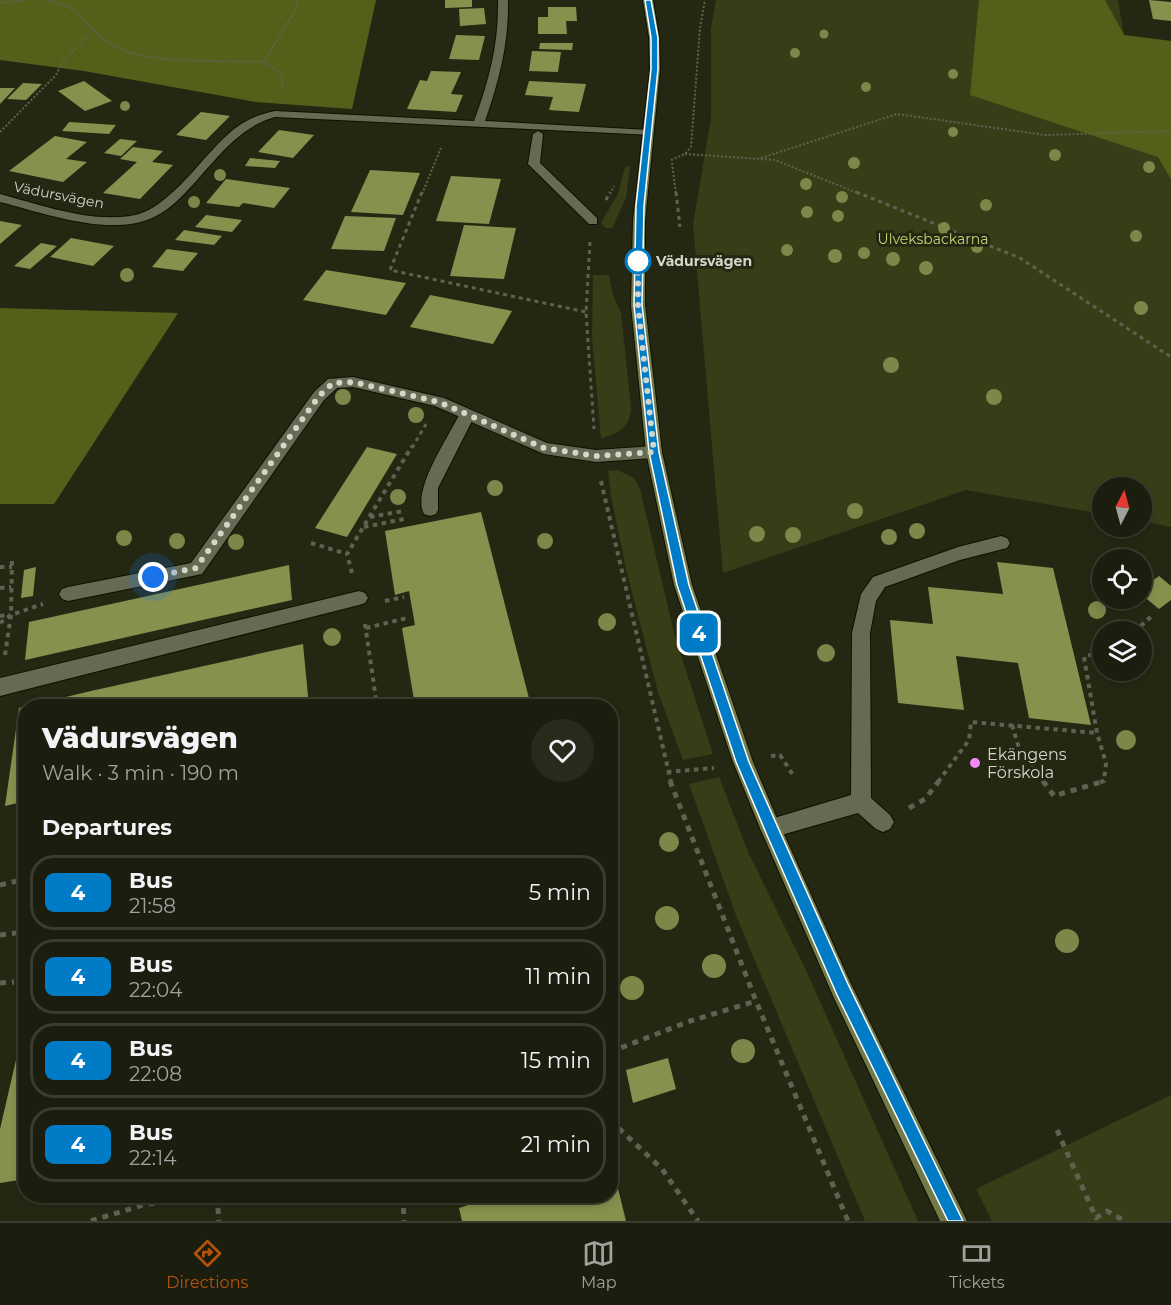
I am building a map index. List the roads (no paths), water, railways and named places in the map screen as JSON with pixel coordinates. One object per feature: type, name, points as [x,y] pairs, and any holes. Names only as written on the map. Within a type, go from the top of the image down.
[{"type":"street","points":[[478,123],[498,71],[504,44],[503,0]]},
{"type":"street","points":[[648,0],[654,38],[655,69],[639,221],[638,305],[654,452],[683,585],[743,762],[771,828],[843,990],[954,1221]]},
{"type":"street","name":"Vädursvägen","points":[[0,198],[87,218],[117,221],[147,216],[165,203],[242,128],[261,117],[275,114],[649,133]]},
{"type":"street","points":[[538,134],[534,164],[593,221]]},
{"type":"street","points":[[68,594],[196,568],[319,396],[333,383],[353,382],[439,402],[544,448],[596,456],[654,452]]},
{"type":"street","points":[[422,513],[430,488],[467,415]]},
{"type":"street","points":[[883,822],[861,802],[861,633],[867,599],[879,582],[958,554],[1001,543]]},
{"type":"street","points":[[0,687],[359,598]]},
{"type":"street","points":[[771,828],[861,802]]},
{"type":"place","name":"Vädursvägen","points":[[638,261]]},
{"type":"place","name":"Ekängens Förskola","points":[[975,763]]},
{"type":"park label","name":"Ulveksbackarna","points":[[933,239]]}]
